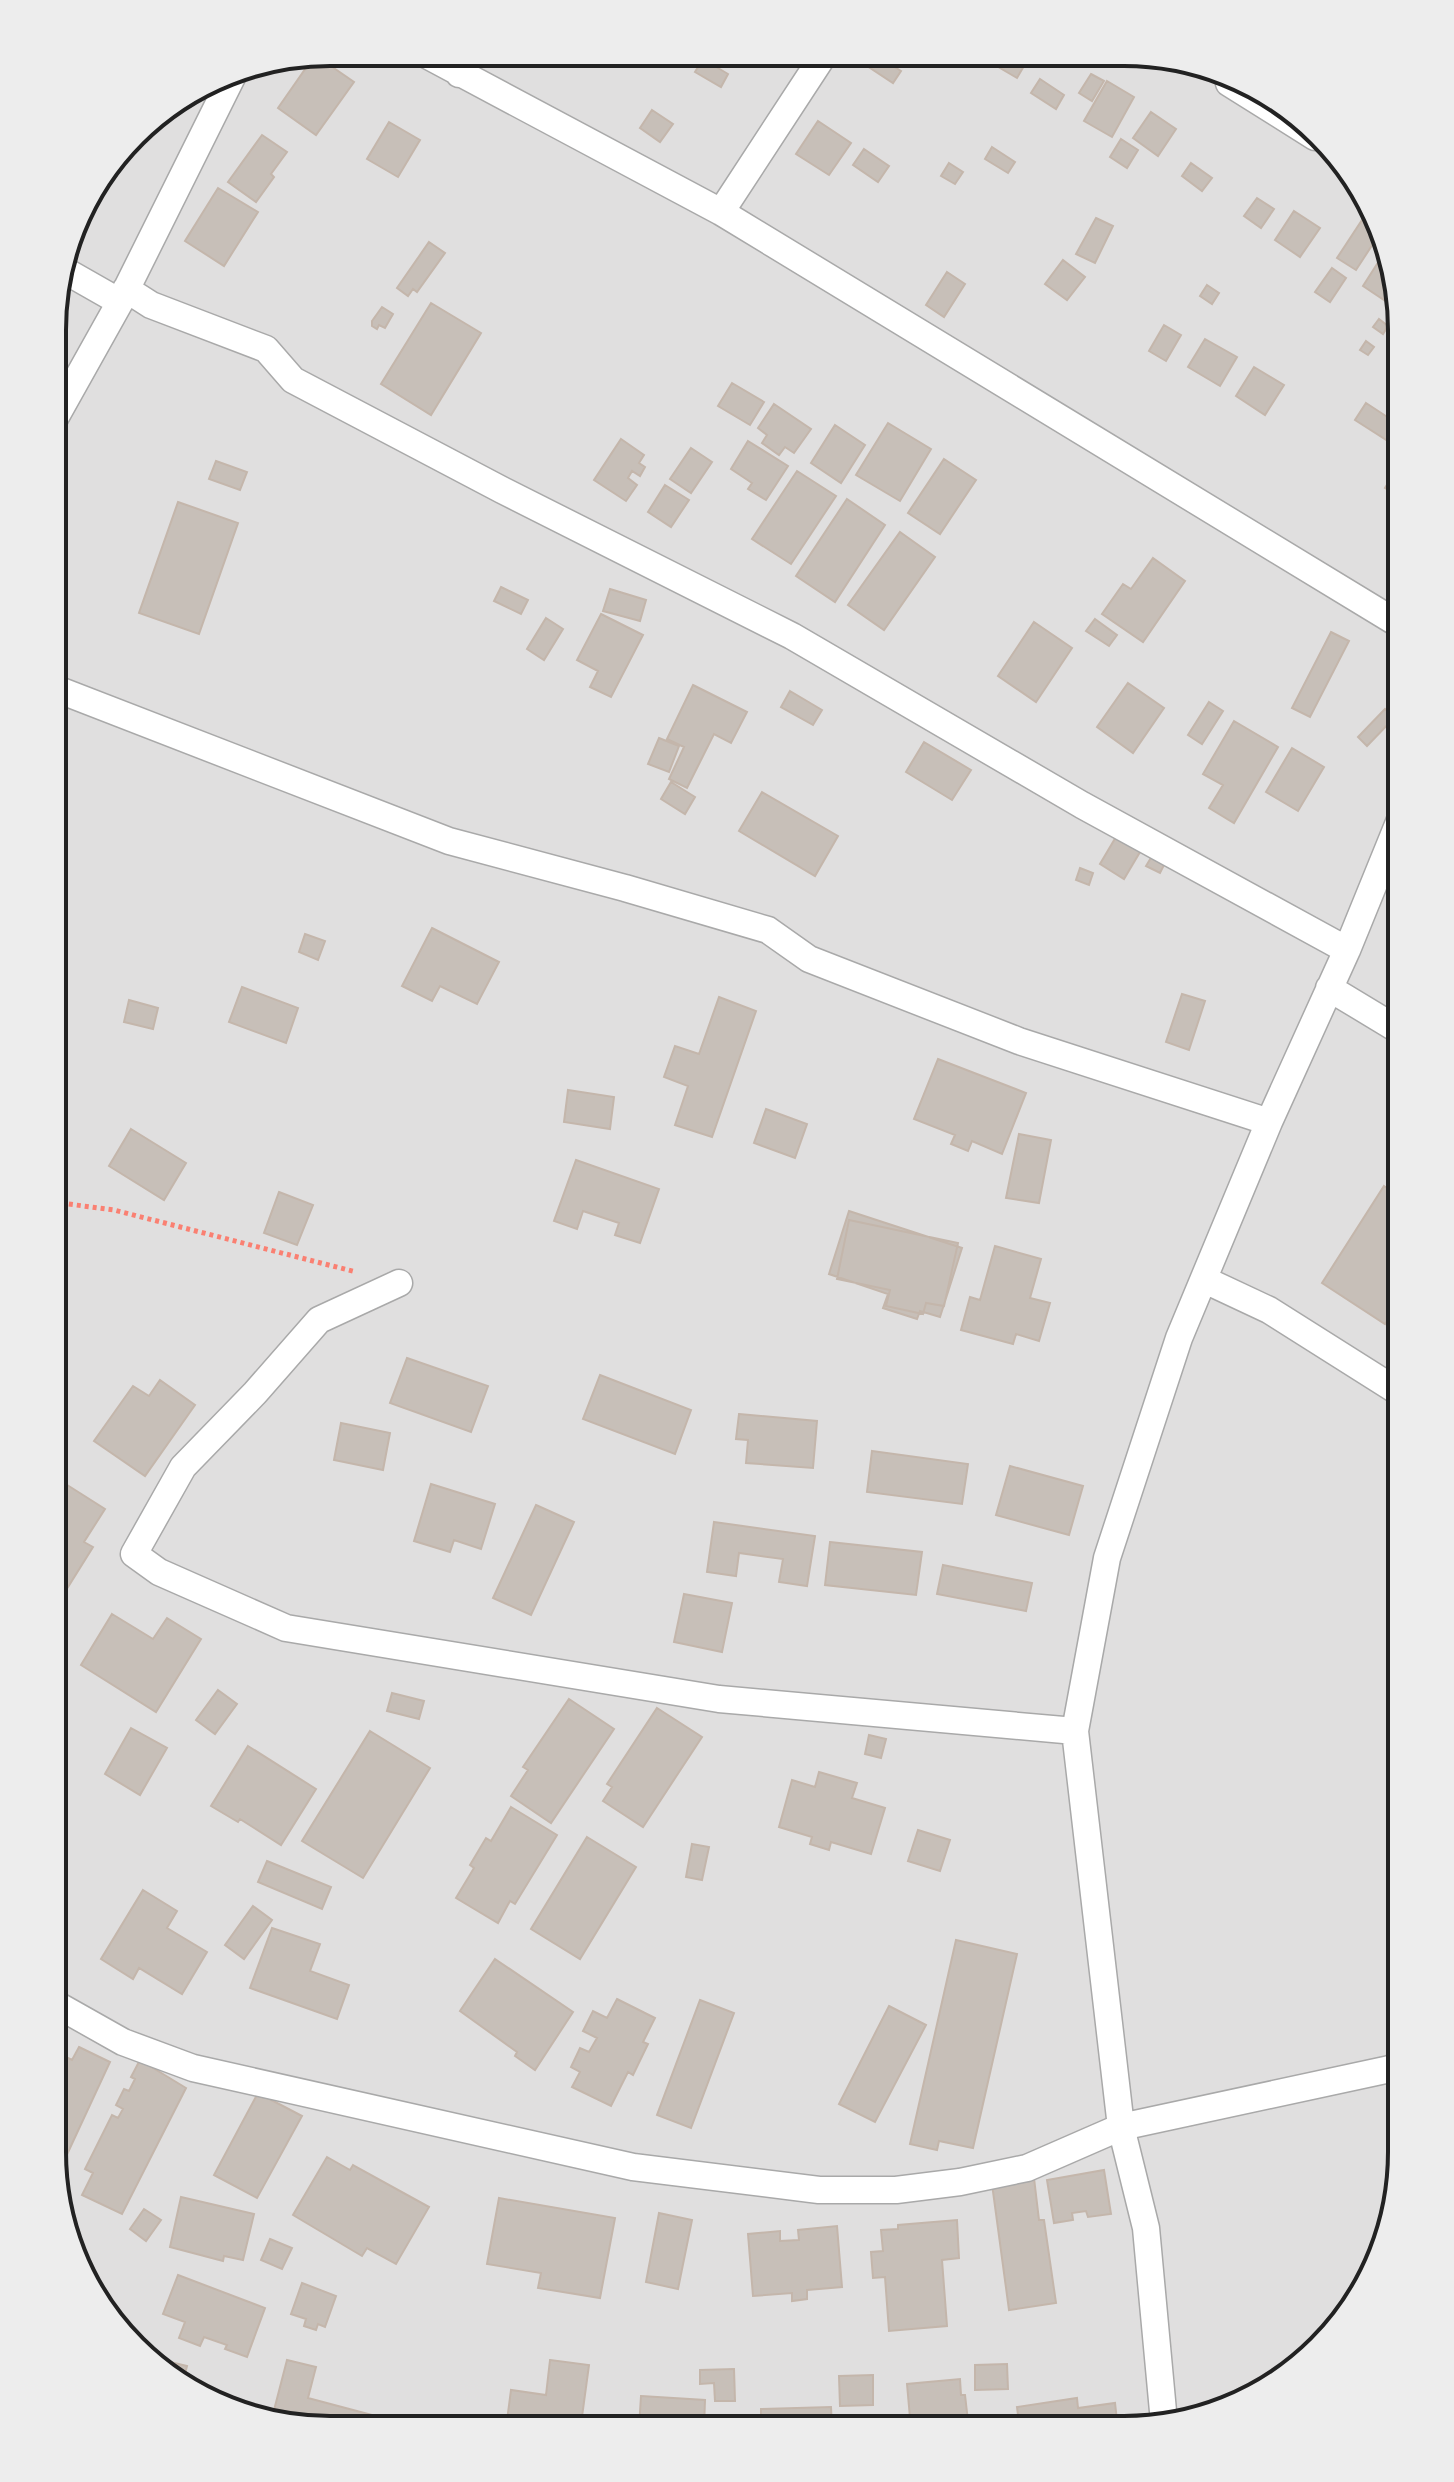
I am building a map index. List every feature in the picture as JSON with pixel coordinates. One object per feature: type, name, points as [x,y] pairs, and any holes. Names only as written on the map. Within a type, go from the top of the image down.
[{"type":"street","points":[[471,66],[721,212],[1388,617]]},
{"type":"street","points":[[721,212],[816,66]]},
{"type":"street","points":[[66,398],[123,295],[227,87]]},
{"type":"street","points":[[73,274],[266,349],[293,380],[502,490],[792,636],[1082,805],[1347,950]]},
{"type":"street","points":[[66,693],[449,841],[768,930],[809,959],[1019,1041],[1269,1122]]},
{"type":"street","points":[[1163,2412],[1146,2228],[1121,2127],[1092,1900],[1075,1731],[1107,1558],[1179,1338],[1388,850]]},
{"type":"street","points":[[1329,988],[1388,1023]]},
{"type":"street","points":[[1205,1280],[1269,1310],[1387,1385]]},
{"type":"street","points":[[399,1283],[319,1320],[255,1393],[183,1467],[134,1554],[159,1572],[286,1628],[719,1699],[1075,1731]]},
{"type":"street","points":[[66,2010],[123,2042],[193,2068],[633,2167],[819,2190],[896,2190],[960,2182],[1027,2168],[1121,2127],[1387,2070]]},
{"type":"path","points":[[66,1204],[114,1210],[399,1283]]},
{"type":"shaded area","points":[[296,68],[1158,68],[1225,86],[1256,101],[1285,121],[1311,143],[1333,169],[1353,198],[1368,229],[1383,279],[1388,330],[1387,2169],[1383,2203],[1374,2237],[1361,2269],[1343,2298],[1311,2339],[1285,2361],[1256,2381],[1225,2396],[1175,2411],[1124,2416],[296,2414],[229,2396],[198,2381],[169,2361],[143,2339],[121,2313],[101,2284],[86,2253],[71,2203],[66,2152],[68,296],[75,262],[93,213],[121,169],[143,143],[198,101],[229,86]]},
{"type":"building","points":[[331,66],[354,82],[316,135],[278,108],[306,67]]},
{"type":"building","points":[[699,66],[715,66],[728,74],[721,87],[695,72]]},
{"type":"building","points":[[867,66],[893,66],[901,71],[893,83]]},
{"type":"building","points":[[997,66],[1024,66],[1017,78]]},
{"type":"building","points":[[1091,74],[1104,81],[1092,101],[1079,93]]},
{"type":"building","points":[[1040,79],[1064,95],[1056,109],[1031,93]]},
{"type":"building","points":[[1107,81],[1134,97],[1112,137],[1084,121]]},
{"type":"building","points":[[652,110],[673,124],[660,142],[640,128]]},
{"type":"building","points":[[1151,112],[1176,129],[1158,156],[1133,138]]},
{"type":"building","points":[[818,121],[851,143],[829,175],[796,154]]},
{"type":"building","points":[[389,122],[420,140],[398,177],[367,159]]},
{"type":"building","points":[[262,135],[287,152],[256,202],[228,182]]},
{"type":"building","points":[[1121,139],[1138,150],[1127,168],[1110,157]]},
{"type":"building","points":[[992,147],[1015,162],[1008,173],[985,159]]},
{"type":"building","points":[[864,149],[889,166],[878,182],[853,165]]},
{"type":"building","points":[[949,163],[963,172],[955,184],[941,176]]},
{"type":"building","points":[[1191,163],[1212,178],[1202,191],[1182,176]]},
{"type":"building","points":[[218,188],[258,212],[224,266],[185,241]]},
{"type":"building","points":[[1257,198],[1274,209],[1261,228],[1244,216]]},
{"type":"building","points":[[1294,211],[1320,228],[1300,257],[1275,240]]},
{"type":"building","points":[[1096,218],[1113,226],[1095,263],[1076,254]]},
{"type":"building","points":[[1363,219],[1373,244],[1356,270],[1337,258]]},
{"type":"building","points":[[429,242],[445,253],[417,292],[413,289],[408,296],[397,288]]},
{"type":"building","points":[[1063,260],[1085,277],[1067,300],[1045,284]]},
{"type":"building","points":[[1379,261],[1386,302],[1363,286]]},
{"type":"building","points":[[1332,268],[1346,278],[1330,302],[1315,292]]},
{"type":"building","points":[[947,272],[965,284],[944,317],[926,305]]},
{"type":"building","points":[[1207,285],[1219,293],[1212,304],[1200,296]]},
{"type":"building","points":[[431,303],[481,333],[431,415],[381,384]]},
{"type":"building","points":[[382,307],[393,314],[385,328],[379,325],[377,329],[372,326],[372,321]]},
{"type":"building","points":[[1379,319],[1388,326],[1383,334],[1373,327]]},
{"type":"building","points":[[1164,325],[1181,335],[1166,361],[1149,351]]},
{"type":"building","points":[[1205,339],[1237,357],[1220,386],[1188,367]]},
{"type":"building","points":[[1366,341],[1374,347],[1368,355],[1360,350]]},
{"type":"building","points":[[1254,367],[1284,385],[1265,415],[1236,396]]},
{"type":"building","points":[[732,383],[764,402],[750,425],[718,406]]},
{"type":"building","points":[[1366,403],[1388,417],[1388,441],[1355,420]]},
{"type":"building","points":[[774,404],[811,429],[794,453],[785,447],[779,455],[762,443],[767,435],[758,428]]},
{"type":"building","points":[[888,423],[931,449],[900,501],[856,475]]},
{"type":"building","points":[[835,425],[865,445],[841,483],[811,463]]},
{"type":"building","points":[[621,439],[644,455],[639,463],[645,467],[640,476],[632,471],[628,478],[637,485],[626,501],[594,480]]},
{"type":"building","points":[[748,441],[788,466],[766,500],[748,489],[752,483],[731,469]]},
{"type":"building","points":[[691,448],[712,462],[691,493],[670,479]]},
{"type":"building","points":[[944,459],[976,480],[940,534],[908,513]]},
{"type":"building","points":[[216,461],[247,472],[240,490],[209,479]]},
{"type":"building","points":[[797,471],[836,496],[791,564],[752,539]]},
{"type":"building","points":[[665,485],[689,500],[671,527],[648,512]]},
{"type":"building","points":[[847,499],[885,525],[835,602],[796,576]]},
{"type":"building","points":[[178,502],[238,523],[199,634],[139,613]]},
{"type":"building","points":[[900,532],[935,557],[884,630],[848,605]]},
{"type":"building","points":[[1153,558],[1185,581],[1143,642],[1102,614],[1123,584],[1131,589]]},
{"type":"building","points":[[501,587],[528,600],[521,614],[494,601]]},
{"type":"building","points":[[610,589],[646,600],[640,621],[603,611]]},
{"type":"building","points":[[601,614],[643,635],[611,697],[590,687],[598,671],[577,660]]},
{"type":"building","points":[[546,618],[563,629],[544,660],[527,649]]},
{"type":"building","points":[[1095,619],[1117,635],[1109,646],[1086,631]]},
{"type":"building","points":[[1034,622],[1072,648],[1036,702],[998,676]]},
{"type":"building","points":[[1331,632],[1349,641],[1310,717],[1292,708]]},
{"type":"building","points":[[1128,683],[1164,708],[1133,753],[1097,727]]},
{"type":"building","points":[[693,685],[747,712],[731,743],[714,734],[687,788],[669,779],[684,747],[667,739]]},
{"type":"building","points":[[790,691],[822,710],[813,725],[781,707]]},
{"type":"building","points":[[1209,702],[1223,711],[1202,744],[1188,735]]},
{"type":"building","points":[[1385,709],[1388,712],[1388,724],[1367,746],[1358,737]]},
{"type":"building","points":[[1234,721],[1278,747],[1234,823],[1209,808],[1223,785],[1203,774]]},
{"type":"building","points":[[659,738],[679,746],[669,772],[648,764]]},
{"type":"building","points":[[924,742],[971,770],[952,800],[906,772]]},
{"type":"building","points":[[1292,748],[1324,767],[1298,811],[1266,792]]},
{"type":"building","points":[[671,782],[695,797],[685,814],[661,799]]},
{"type":"building","points":[[762,792],[838,836],[815,876],[739,831]]},
{"type":"building","points":[[1116,837],[1140,852],[1124,879],[1100,864]]},
{"type":"building","points":[[1152,856],[1165,863],[1160,873],[1146,866]]},
{"type":"building","points":[[1080,868],[1093,873],[1089,885],[1076,880]]},
{"type":"building","points":[[432,928],[499,962],[477,1004],[440,986],[432,1001],[402,986]]},
{"type":"building","points":[[305,934],[325,941],[318,960],[299,952]]},
{"type":"building","points":[[242,987],[298,1008],[286,1043],[229,1022]]},
{"type":"building","points":[[1182,994],[1205,1001],[1189,1050],[1166,1042]]},
{"type":"building","points":[[719,997],[756,1011],[712,1137],[675,1125],[688,1086],[664,1077],[675,1046],[699,1054]]},
{"type":"building","points":[[129,1000],[158,1008],[153,1029],[124,1022]]},
{"type":"building","points":[[938,1059],[1026,1093],[1002,1154],[972,1141],[968,1151],[951,1144],[955,1135],[914,1119]]},
{"type":"building","points":[[568,1090],[614,1097],[610,1129],[564,1122]]},
{"type":"building","points":[[766,1109],[807,1124],[795,1158],[754,1143]]},
{"type":"building","points":[[131,1129],[186,1163],[164,1200],[109,1166]]},
{"type":"building","points":[[1019,1134],[1051,1140],[1039,1203],[1006,1198]]},
{"type":"building","points":[[576,1160],[659,1189],[640,1243],[615,1235],[619,1223],[583,1211],[577,1229],[554,1221]]},
{"type":"building","points":[[1384,1186],[1388,1188],[1387,1320],[1385,1324],[1322,1283]]},
{"type":"building","points":[[279,1192],[313,1205],[297,1245],[264,1233]]},
{"type":"building","points":[[849,1211],[962,1248],[940,1317],[920,1311],[917,1319],[883,1308],[888,1294],[829,1274]]},
{"type":"building","points":[[849,1220],[958,1243],[944,1306],[926,1303],[923,1314],[886,1306],[890,1290],[837,1279]]},
{"type":"building","points":[[995,1246],[1041,1259],[1030,1298],[1050,1303],[1039,1341],[1016,1334],[1013,1344],[961,1330],[970,1297],[980,1300]]},
{"type":"building","points":[[407,1358],[488,1386],[471,1432],[390,1403]]},
{"type":"building","points":[[600,1375],[691,1410],[675,1454],[583,1419]]},
{"type":"building","points":[[160,1380],[195,1405],[145,1476],[94,1441],[133,1386],[149,1396]]},
{"type":"building","points":[[739,1414],[817,1421],[813,1468],[746,1463],[748,1440],[736,1439]]},
{"type":"building","points":[[341,1423],[390,1433],[383,1470],[334,1460]]},
{"type":"building","points":[[872,1451],[968,1464],[962,1504],[867,1492]]},
{"type":"building","points":[[1010,1466],[1083,1486],[1069,1535],[996,1515]]},
{"type":"building","points":[[66,1484],[105,1509],[84,1542],[93,1547],[68,1587]]},
{"type":"building","points":[[431,1484],[495,1504],[481,1549],[454,1540],[450,1552],[414,1541]]},
{"type":"building","points":[[536,1505],[574,1522],[531,1615],[493,1598]]},
{"type":"building","points":[[714,1522],[815,1536],[807,1586],[779,1582],[783,1559],[739,1553],[736,1576],[707,1572]]},
{"type":"building","points":[[830,1542],[922,1552],[916,1595],[825,1585]]},
{"type":"building","points":[[943,1565],[1032,1583],[1026,1611],[937,1594]]},
{"type":"building","points":[[684,1594],[732,1603],[722,1652],[674,1642]]},
{"type":"building","points":[[112,1614],[153,1639],[167,1618],[201,1639],[156,1712],[81,1665]]},
{"type":"building","points":[[218,1690],[237,1704],[215,1734],[196,1720]]},
{"type":"building","points":[[392,1693],[424,1701],[419,1719],[387,1711]]},
{"type":"building","points":[[569,1699],[614,1729],[551,1823],[511,1796],[528,1770],[523,1767]]},
{"type":"building","points":[[657,1708],[702,1737],[643,1827],[603,1801],[612,1787],[607,1784]]},
{"type":"building","points":[[131,1728],[167,1748],[140,1795],[105,1774]]},
{"type":"building","points":[[370,1731],[430,1768],[363,1878],[302,1841]]},
{"type":"building","points":[[869,1735],[886,1739],[881,1758],[865,1754]]},
{"type":"building","points":[[248,1746],[316,1789],[281,1845],[240,1819],[238,1822],[211,1806]]},
{"type":"building","points":[[819,1772],[857,1783],[852,1798],[885,1808],[871,1854],[831,1842],[829,1850],[810,1844],[812,1837],[779,1827],[792,1780],[815,1787]]},
{"type":"building","points":[[511,1807],[557,1835],[515,1904],[510,1901],[498,1923],[456,1898],[474,1868],[470,1865],[486,1838],[491,1841]]},
{"type":"building","points":[[918,1830],[950,1840],[940,1871],[908,1861]]},
{"type":"building","points":[[587,1837],[636,1867],[580,1959],[531,1929]]},
{"type":"building","points":[[692,1844],[709,1847],[702,1880],[686,1877]]},
{"type":"building","points":[[267,1861],[331,1887],[322,1909],[258,1882]]},
{"type":"building","points":[[143,1890],[177,1911],[167,1928],[207,1952],[182,1994],[139,1968],[133,1979],[101,1959]]},
{"type":"building","points":[[253,1906],[272,1920],[244,1959],[225,1945]]},
{"type":"building","points":[[272,1928],[320,1944],[310,1971],[349,1985],[337,2019],[250,1988]]},
{"type":"building","points":[[956,1940],[1017,1954],[973,2148],[939,2141],[937,2150],[910,2144]]},
{"type":"building","points":[[495,1959],[573,2012],[535,2070],[515,2056],[517,2052],[460,2011]]},
{"type":"building","points":[[617,1999],[655,2018],[643,2042],[648,2044],[633,2075],[628,2072],[611,2106],[572,2087],[580,2072],[571,2067],[580,2048],[589,2052],[597,2038],[583,2031],[593,2011],[607,2018]]},
{"type":"building","points":[[700,2000],[734,2013],[691,2128],[657,2115]]},
{"type":"building","points":[[889,2006],[926,2025],[875,2122],[839,2104]]},
{"type":"building","points":[[79,2047],[110,2062],[66,2156],[66,2057],[72,2060]]},
{"type":"building","points":[[140,2060],[186,2088],[122,2214],[82,2195],[93,2173],[85,2169],[112,2115],[118,2118],[123,2109],[116,2105],[124,2089],[129,2091],[135,2079],[131,2077]]},
{"type":"building","points":[[258,2093],[302,2116],[257,2198],[214,2175]]},
{"type":"building","points":[[327,2157],[350,2170],[353,2165],[429,2207],[396,2264],[367,2248],[362,2256],[293,2215]]},
{"type":"building","points":[[1104,2170],[1111,2214],[1088,2217],[1086,2211],[1072,2213],[1073,2220],[1054,2223],[1047,2180]]},
{"type":"building","points":[[1034,2178],[1039,2220],[1044,2220],[1056,2303],[1009,2310],[992,2184]]},
{"type":"building","points":[[181,2197],[254,2214],[243,2260],[224,2256],[223,2261],[170,2247]]},
{"type":"building","points":[[499,2198],[615,2218],[600,2298],[538,2288],[541,2273],[487,2264]]},
{"type":"building","points":[[144,2209],[161,2220],[146,2241],[130,2229]]},
{"type":"building","points":[[659,2213],[692,2220],[678,2289],[646,2282]]},
{"type":"building","points":[[957,2220],[959,2258],[942,2260],[947,2326],[889,2331],[885,2277],[873,2278],[871,2252],[883,2251],[881,2230],[898,2229],[898,2225]]},
{"type":"building","points":[[837,2226],[842,2287],[807,2290],[807,2299],[792,2301],[792,2293],[753,2296],[748,2234],[780,2231],[780,2241],[799,2240],[798,2230]]},
{"type":"building","points":[[270,2239],[292,2248],[282,2269],[261,2260]]},
{"type":"building","points":[[178,2275],[265,2308],[247,2357],[225,2349],[227,2345],[204,2337],[200,2346],[179,2338],[185,2322],[163,2314]]},
{"type":"building","points":[[302,2283],[336,2296],[325,2327],[318,2324],[316,2330],[304,2326],[306,2319],[291,2314]]},
{"type":"building","points":[[287,2360],[316,2367],[308,2398],[376,2416],[296,2414],[274,2410]]},
{"type":"building","points":[[550,2360],[589,2365],[582,2416],[508,2416],[511,2390],[546,2395]]},
{"type":"building","points":[[171,2362],[187,2366],[185,2372]]},
{"type":"building","points":[[1007,2364],[1008,2389],[975,2390],[975,2365]]},
{"type":"building","points":[[734,2369],[735,2401],[715,2401],[714,2383],[700,2384],[700,2370]]},
{"type":"building","points":[[873,2375],[873,2405],[840,2406],[839,2376]]},
{"type":"building","points":[[960,2379],[967,2416],[910,2416],[907,2384]]},
{"type":"building","points":[[641,2396],[705,2400],[704,2416],[640,2416]]},
{"type":"building","points":[[1077,2398],[1078,2408],[1115,2403],[1116,2416],[1018,2416],[1017,2407]]},
{"type":"building","points":[[831,2407],[831,2416],[761,2416],[761,2409]]}]
